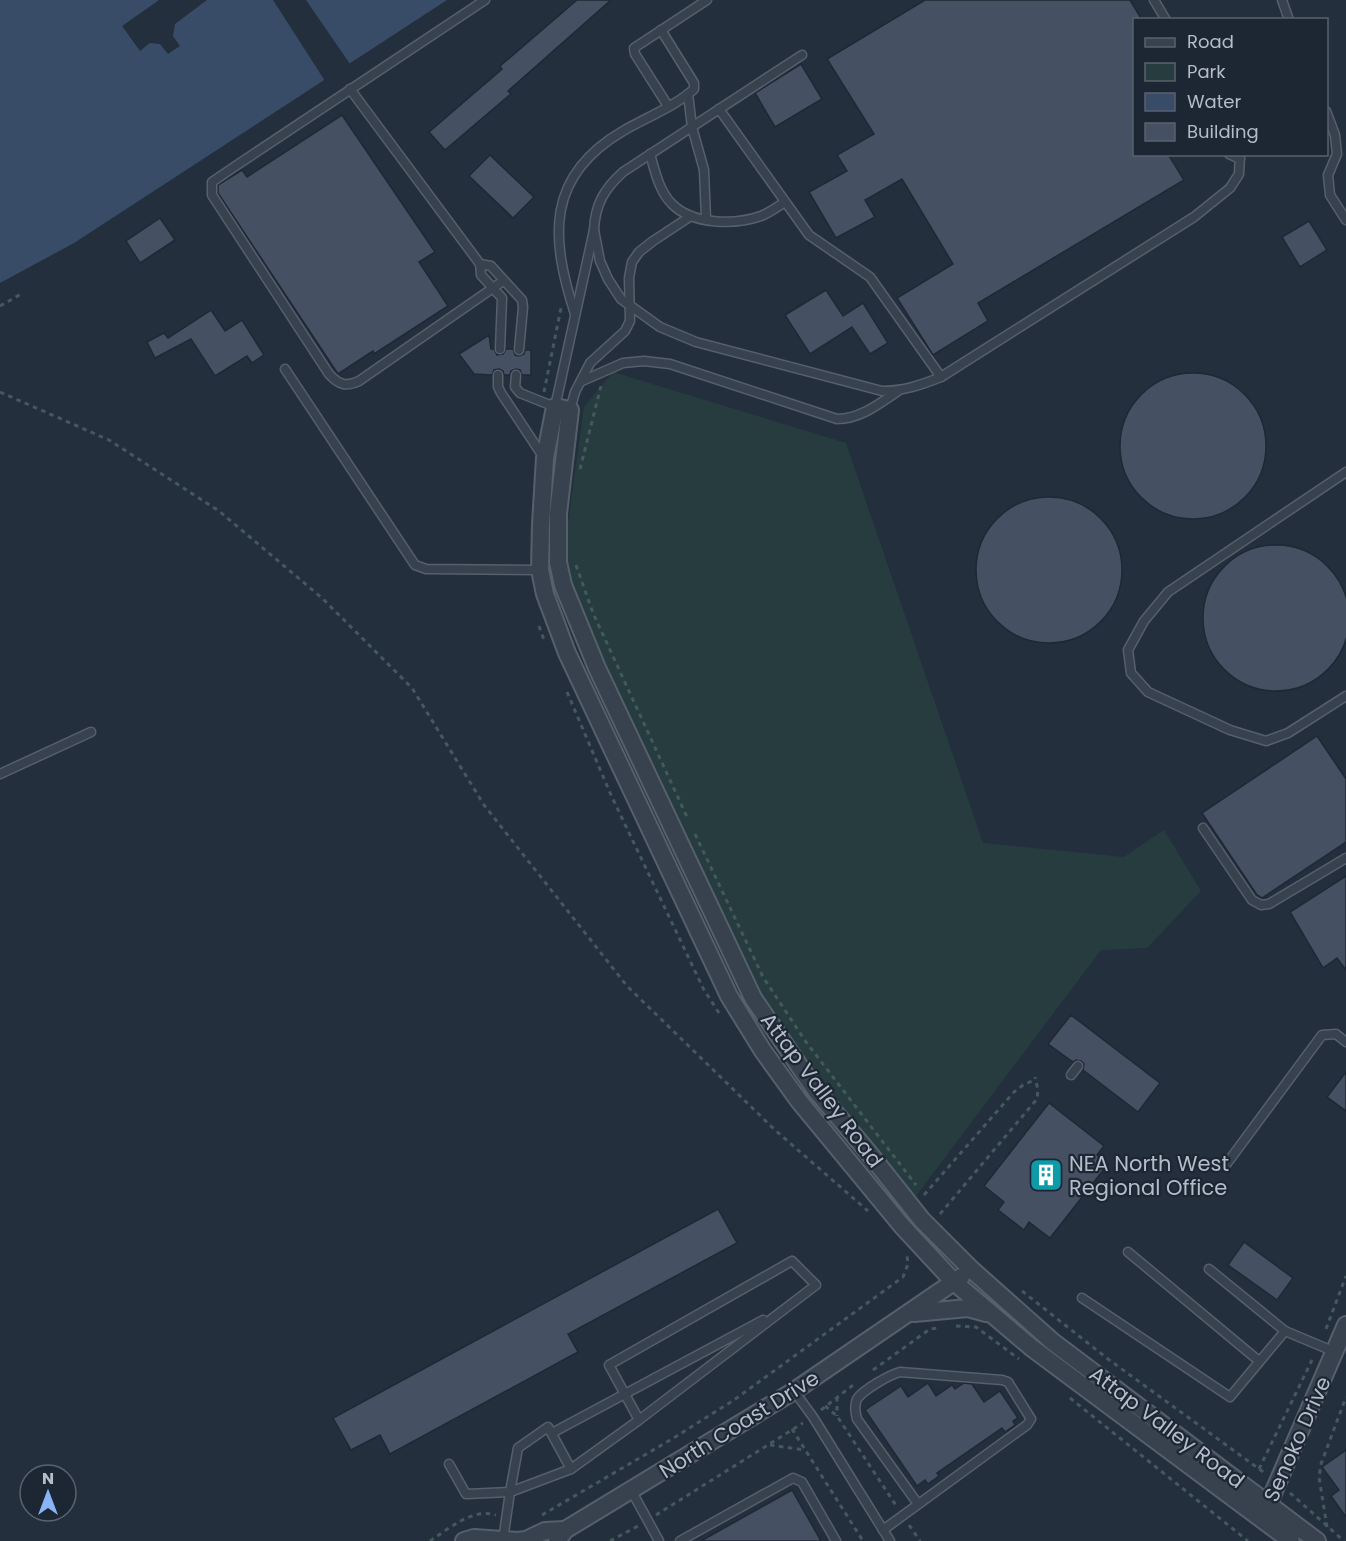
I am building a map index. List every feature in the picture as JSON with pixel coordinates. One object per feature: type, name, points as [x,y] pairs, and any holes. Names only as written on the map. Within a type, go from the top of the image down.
[{"type":"street","name":"Attap Valley Road","points":[[556,406],[544,458],[540,570],[545,594],[567,653],[729,996],[763,1051],[905,1239],[1032,1348],[1290,1541]]},
{"type":"street","name":"Attap Valley Road","points":[[556,406],[558,562],[562,585],[597,668],[753,998],[815,1089],[922,1220],[971,1269],[1053,1342],[1269,1503],[1322,1534]]},
{"type":"street","points":[[799,1101],[815,1089]]},
{"type":"street","name":"North Coast Drive","points":[[464,1541],[474,1538],[526,1540],[545,1531],[561,1535],[794,1391],[971,1269]]},
{"type":"street","name":"North Coast Drive","points":[[910,1313],[968,1308],[990,1314]]},
{"type":"street","name":"Senoko Drive","points":[[1262,1520],[1346,1325]]},
{"type":"lane","points":[[485,0],[212,182],[212,195],[329,374],[342,384],[359,381],[503,281]]},
{"type":"lane","points":[[668,106],[634,52],[635,47],[707,0]]},
{"type":"lane","points":[[1154,0],[1165,18]]},
{"type":"lane","points":[[1282,0],[1289,18]]},
{"type":"lane","points":[[575,314],[560,258],[561,205],[568,184],[579,166],[594,151],[621,132],[694,89],[694,83],[661,30]]},
{"type":"lane","points":[[556,406],[598,203],[608,186],[623,172],[802,55]]},
{"type":"lane","points":[[350,89],[480,264],[481,275],[494,287],[503,302],[500,349]]},
{"type":"lane","points":[[688,94],[692,127],[704,170],[706,219]]},
{"type":"lane","points":[[719,109],[809,234],[870,277],[941,377]]},
{"type":"lane","points":[[1328,116],[1335,135],[1337,154],[1328,175],[1330,195],[1346,220]]},
{"type":"lane","points":[[650,154],[660,185],[671,204],[691,216],[715,221],[746,220],[763,216],[785,202]]},
{"type":"lane","points":[[594,230],[600,261],[621,299],[660,327],[696,342],[882,391],[898,391],[941,377],[1210,205],[1235,181],[1239,174],[1240,157]]},
{"type":"lane","points":[[556,406],[574,392],[590,363],[625,331],[630,321],[629,278],[632,262],[639,252],[691,216]]},
{"type":"lane","points":[[480,264],[491,266],[522,300],[519,350]]},
{"type":"lane","points":[[582,381],[623,363],[644,361],[670,364],[837,419],[849,419],[876,407],[898,391]]},
{"type":"lane","points":[[285,369],[415,565],[426,569],[540,570]]},
{"type":"lane","points":[[498,375],[498,387],[501,393],[544,458]]},
{"type":"lane","points":[[516,375],[515,387],[518,392],[556,406]]},
{"type":"lane","points":[[1346,472],[1168,592],[1144,621],[1128,650],[1131,673],[1148,692],[1230,730],[1266,741],[1288,733],[1346,696]]},
{"type":"lane","points":[[0,774],[92,732]]},
{"type":"lane","points":[[1203,828],[1252,900],[1261,905],[1269,904],[1346,858]]},
{"type":"lane","points":[[1225,1166],[1322,1035],[1336,1034],[1346,1042]]},
{"type":"lane","points":[[1071,1075],[1078,1066]]},
{"type":"lane","points":[[905,1239],[922,1220]]},
{"type":"lane","points":[[1128,1252],[1259,1361]]},
{"type":"lane","points":[[449,1464],[466,1494],[510,1492],[571,1469],[639,1420],[816,1285],[792,1261],[609,1365],[639,1420]]},
{"type":"lane","points":[[1209,1269],[1285,1330],[1335,1352]]},
{"type":"lane","points":[[1082,1298],[1230,1397],[1285,1330]]},
{"type":"lane","points":[[552,1433],[785,1308]]},
{"type":"lane","points":[[882,1530],[903,1515],[1027,1425],[1031,1419],[1008,1382],[900,1372],[859,1396],[855,1412],[857,1419],[918,1504]]},
{"type":"lane","points":[[794,1391],[813,1417],[890,1541]]},
{"type":"lane","points":[[503,1540],[518,1448],[548,1427],[571,1469]]},
{"type":"lane","points":[[680,1541],[793,1478],[802,1482],[836,1541]]},
{"type":"lane","points":[[632,1490],[659,1541]]},
{"type":"path","points":[[556,406],[566,285]]},
{"type":"path","points":[[0,306],[23,293]]},
{"type":"path","points":[[580,470],[604,372]]},
{"type":"path","points":[[0,392],[109,440],[219,511],[322,598],[412,688],[484,805],[627,986],[775,1130],[870,1213]]},
{"type":"path","points":[[574,561],[593,613],[690,824]]},
{"type":"path","points":[[538,624],[546,645]]},
{"type":"path","points":[[565,688],[611,795],[704,990],[723,1018]]},
{"type":"path","points":[[695,834],[763,977],[806,1042],[917,1186]]},
{"type":"path","points":[[940,1214],[1037,1099],[1038,1090],[1035,1077]]},
{"type":"path","points":[[928,1200],[924,1195],[1014,1092],[1032,1081]]},
{"type":"path","points":[[933,1206],[946,1220]]},
{"type":"path","points":[[538,1517],[734,1400],[903,1277],[908,1264],[905,1239]]},
{"type":"path","points":[[908,1264],[918,1266]]},
{"type":"path","points":[[1259,1469],[1319,1345],[1346,1276]]},
{"type":"path","points":[[1019,1289],[1108,1359],[1278,1482],[1322,1534],[1344,1541]]},
{"type":"path","points":[[954,1326],[976,1327],[1019,1359]]},
{"type":"path","points":[[864,1377],[930,1329],[946,1327]]},
{"type":"path","points":[[610,1541],[648,1520],[813,1417],[855,1383]]},
{"type":"path","points":[[1064,1393],[1248,1541]]},
{"type":"path","points":[[1322,1534],[1319,1477],[1321,1464],[1346,1396]]},
{"type":"path","points":[[837,1397],[837,1416]]},
{"type":"path","points":[[825,1407],[837,1416],[920,1541]]},
{"type":"path","points":[[792,1429],[863,1541]]},
{"type":"path","points":[[768,1445],[805,1450]]},
{"type":"path","points":[[430,1541],[470,1516],[485,1512],[506,1518]]},
{"type":"green space","points":[[613,372],[846,443],[983,843],[1124,857],[1164,830],[1201,891],[1147,948],[1101,950],[913,1200],[749,982],[562,566],[584,407]]},
{"type":"water","points":[[0,0],[447,0],[74,243],[0,283]]},
{"type":"pier","points":[[159,0],[207,0],[175,24],[173,36],[180,46],[168,54],[160,44],[150,43],[140,51],[122,26]]},
{"type":"pier","points":[[273,0],[306,0],[350,64],[325,81]]},
{"type":"building","points":[[577,0],[611,0],[508,91],[511,94],[445,150],[429,132],[502,69],[500,66]]},
{"type":"building","points":[[925,0],[1130,0],[1141,18],[1133,18],[1133,156],[1169,156],[1184,180],[978,303],[988,321],[933,355],[897,298],[953,264],[902,179],[865,200],[875,217],[836,238],[809,192],[847,171],[837,155],[874,134],[827,59]]},
{"type":"building","points":[[801,64],[822,99],[775,127],[755,93]]},
{"type":"building","points":[[342,115],[435,252],[419,262],[448,306],[374,354],[373,351],[338,374],[218,193],[218,185],[242,170],[247,177]]},
{"type":"building","points":[[490,155],[534,197],[513,218],[469,176]]},
{"type":"building","points":[[160,218],[175,240],[140,263],[126,241]]},
{"type":"building","points":[[1309,221],[1327,250],[1300,267],[1282,237]]},
{"type":"building","points":[[826,290],[843,316],[863,303],[888,343],[870,354],[852,327],[810,354],[785,315]]},
{"type":"building","points":[[211,310],[225,331],[242,320],[264,355],[252,363],[247,356],[215,376],[191,339],[155,358],[147,342],[164,333],[168,338]]},
{"type":"building","points":[[489,335],[491,349],[494,349],[497,355],[503,354],[506,349],[513,349],[515,355],[519,356],[524,354],[525,350],[531,350],[531,375],[522,375],[520,370],[516,369],[511,371],[510,375],[504,375],[499,369],[494,370],[492,375],[474,374],[459,354]]},
{"type":"building","points":[[1193,373],[1221,378],[1245,394],[1261,418],[1266,446],[1261,474],[1245,498],[1221,514],[1193,519],[1165,514],[1141,498],[1125,474],[1120,446],[1125,418],[1141,394],[1165,378]]},
{"type":"building","points":[[1049,497],[1077,502],[1101,518],[1117,542],[1122,570],[1117,598],[1101,622],[1077,638],[1049,643],[1021,638],[997,622],[981,598],[976,570],[981,542],[997,518],[1021,502]]},
{"type":"building","points":[[1262,546],[1290,546],[1317,557],[1328,566],[1337,577],[1347,601],[1347,635],[1337,659],[1317,679],[1290,690],[1262,690],[1235,679],[1215,659],[1204,632],[1204,604],[1215,577],[1235,557]]},
{"type":"building","points":[[1317,736],[1346,779],[1346,842],[1262,898],[1257,895],[1202,813]]},
{"type":"building","points":[[1346,876],[1346,970],[1337,958],[1323,968],[1290,912]]},
{"type":"building","points":[[1071,1015],[1160,1083],[1138,1112],[1083,1070],[1084,1064],[1081,1061],[1073,1062],[1048,1044]]},
{"type":"building","points":[[1346,1072],[1346,1111],[1327,1097]]},
{"type":"building","name":"NEA North West Regional Office","points":[[1049,1103],[1104,1146],[1097,1155],[1108,1164],[1050,1238],[1029,1222],[1024,1230],[998,1210],[1004,1202],[984,1186]]},
{"type":"building","points":[[718,1209],[737,1243],[568,1334],[578,1352],[390,1454],[380,1435],[351,1450],[333,1418]]},
{"type":"building","points":[[1244,1242],[1293,1278],[1277,1300],[1228,1265]]},
{"type":"building","points":[[928,1383],[936,1396],[952,1385],[955,1389],[964,1383],[972,1384],[984,1402],[1000,1391],[1018,1418],[1013,1421],[1015,1425],[1005,1432],[1002,1428],[937,1473],[939,1476],[928,1484],[925,1480],[917,1486],[865,1410],[901,1386],[908,1397]]},
{"type":"building","points":[[1346,1450],[1346,1517],[1331,1496],[1339,1490],[1322,1467]]},
{"type":"building","points":[[792,1490],[821,1541],[701,1541]]},
{"type":"place","name":"NEA North West Regional Office","points":[[1046,1175]]}]
